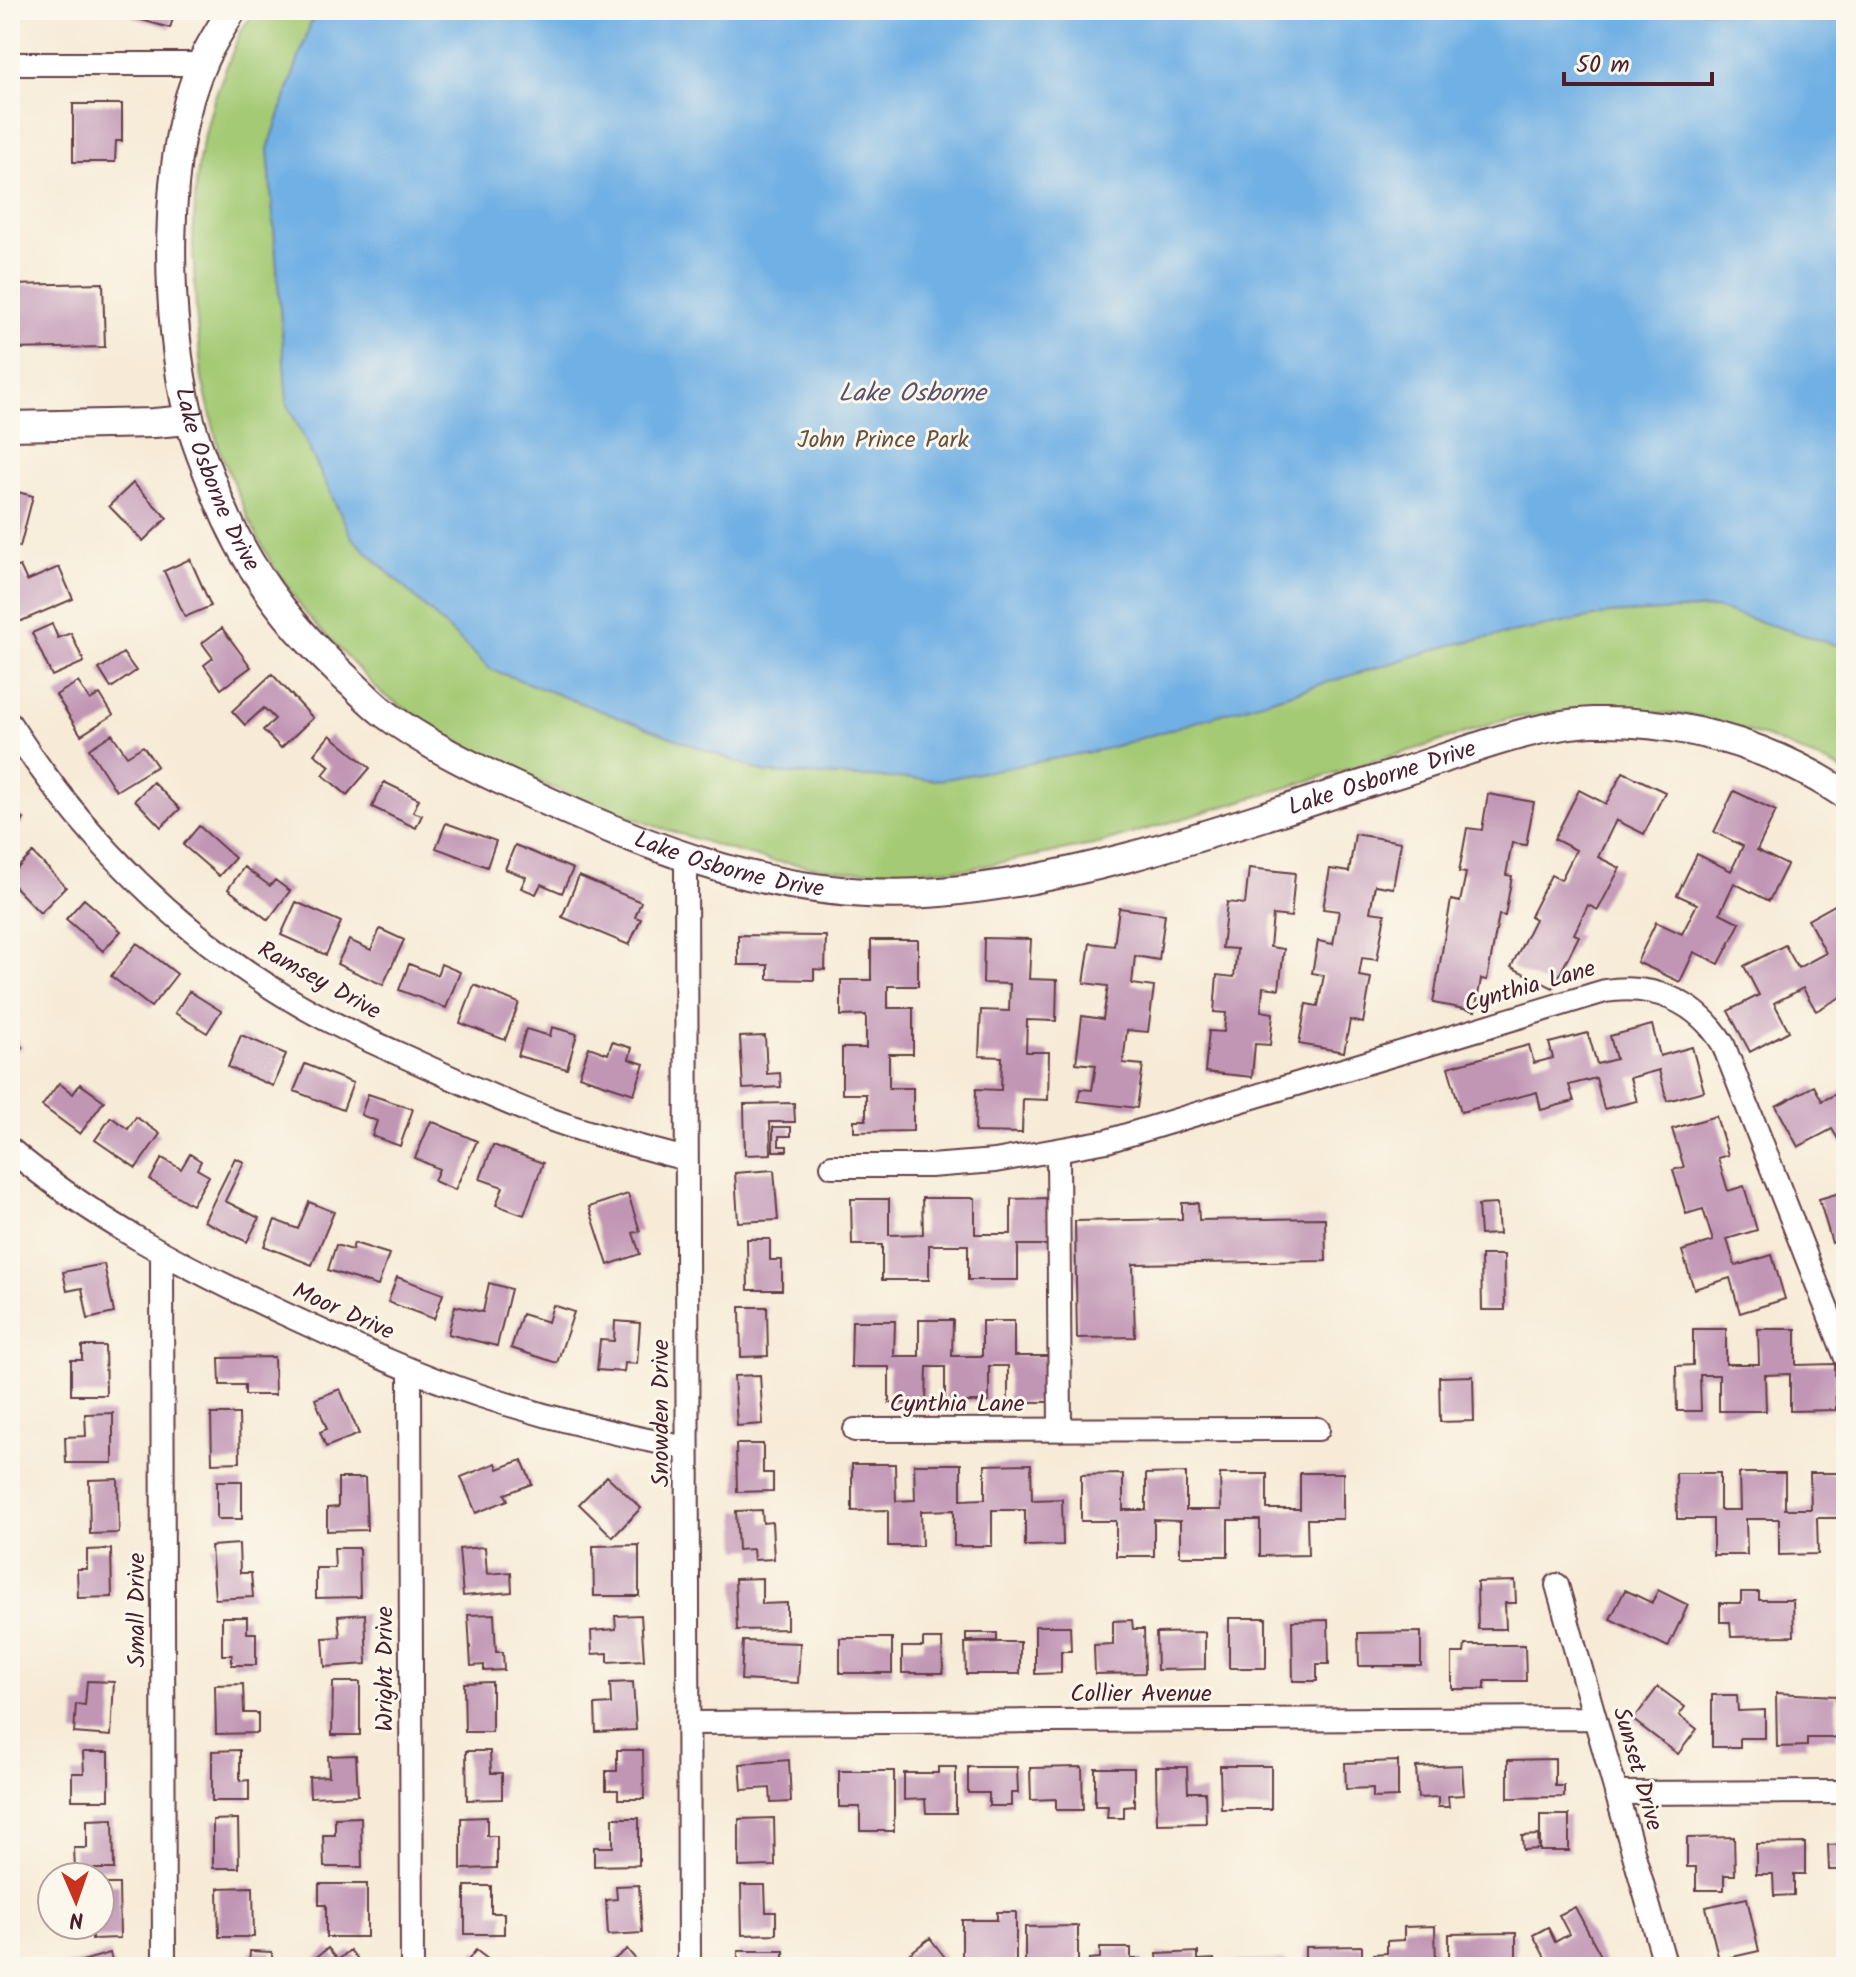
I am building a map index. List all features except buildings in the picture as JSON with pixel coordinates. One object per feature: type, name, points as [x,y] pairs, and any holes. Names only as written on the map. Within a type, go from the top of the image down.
[{"type":"street","name":"Lake Osborne Drive","points":[[232,10],[202,64],[177,162],[172,216],[172,272],[189,420],[215,492],[261,581],[277,605],[306,639],[383,712],[489,774],[591,821],[686,859],[754,878],[821,889],[884,894],[939,892],[1006,884],[1107,862],[1466,751],[1536,731],[1586,722],[1694,730],[1809,770],[1846,795]]},
{"type":"street","points":[[10,64],[202,64]]},
{"type":"street","points":[[10,426],[189,420]]},
{"type":"street","name":"Ramsey Drive","points":[[10,724],[75,815],[126,872],[208,943],[283,995],[351,1032],[499,1099],[603,1137],[686,1159]]},
{"type":"street","name":"Snowden Drive","points":[[686,859],[689,1967]]},
{"type":"street","name":"Cynthia Lane","points":[[832,1166],[930,1166],[1058,1152],[1107,1141],[1605,991],[1632,988],[1660,993],[1697,1013],[1723,1044],[1846,1358]]},
{"type":"street","name":"Moor Drive","points":[[10,1149],[76,1199],[162,1253],[214,1281],[410,1370],[479,1396],[554,1418],[687,1448]]},
{"type":"street","name":"Cynthia Lane","points":[[1058,1152],[1060,1430]]},
{"type":"street","name":"Small Drive","points":[[162,1253],[164,1967]]},
{"type":"street","name":"Wright Drive","points":[[410,1370],[412,1967]]},
{"type":"street","name":"Cynthia Lane","points":[[855,1430],[1318,1429]]},
{"type":"street","name":"Sunset Drive","points":[[1557,1585],[1666,1967]]},
{"type":"street","name":"Collier Avenue","points":[[688,1723],[1594,1718]]},
{"type":"street","points":[[1616,1793],[1846,1792]]},
{"type":"green space","name":"Lake Osborne","points":[[256,10],[1846,10],[1846,775],[1837,767],[1766,737],[1691,715],[1559,712],[1507,719],[1098,844],[967,869],[848,871],[772,861],[731,850],[652,825],[545,785],[460,743],[382,694],[306,614],[272,564],[248,518],[219,449],[202,379],[196,311],[193,243],[196,183],[214,99],[241,30]]},
{"type":"water","name":"Lake Osborne","points":[[327,10],[1846,10],[1846,648],[1715,608],[1609,614],[1455,644],[1105,749],[941,780],[766,773],[490,669],[352,538],[287,403],[268,149],[311,22]]},
{"type":"park label","name":"John Prince Park","points":[[883,440]]}]
